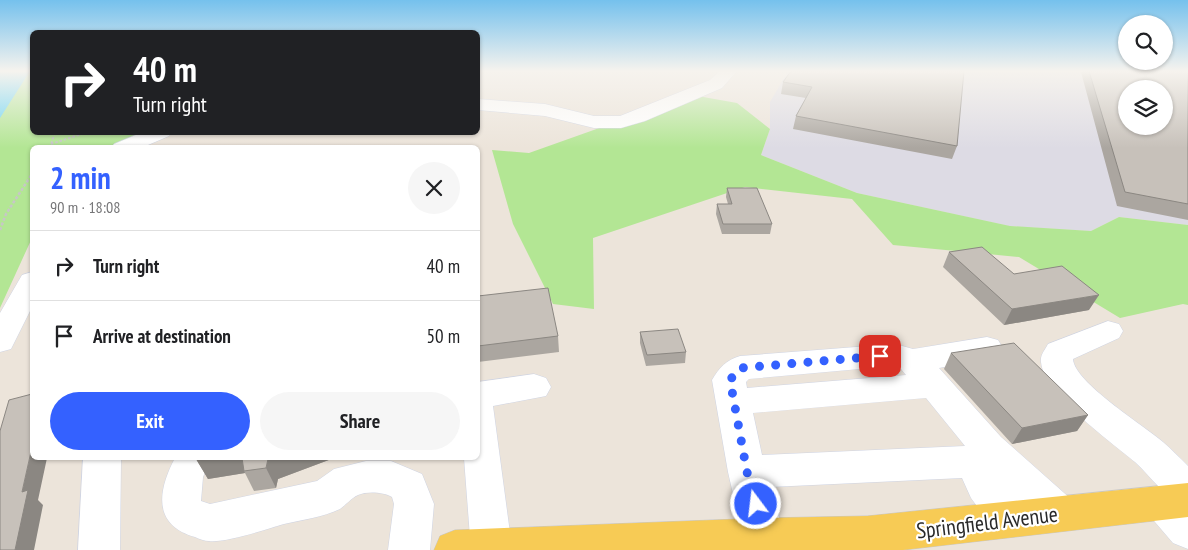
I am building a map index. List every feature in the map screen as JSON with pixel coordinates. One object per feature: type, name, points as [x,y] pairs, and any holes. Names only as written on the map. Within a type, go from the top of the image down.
[{"type":"main road","name":"Springfield Avenue","points":[[473,549],[764,536],[869,542],[1058,513],[1182,506]]},
{"type":"street","points":[[480,105],[545,110],[594,122],[621,122],[638,117],[686,97]]},
{"type":"street","points":[[129,145],[154,135]]},
{"type":"street","points":[[14,331],[30,287]]},
{"type":"street","points":[[1108,331],[1059,352],[1056,357],[1056,363],[1070,386],[1080,396],[1150,453],[1182,506]]},
{"type":"street","points":[[912,361],[987,348]]},
{"type":"street","points":[[764,536],[747,472],[730,380],[740,368],[887,355],[895,355],[912,361],[936,385],[985,454],[1058,513]]},
{"type":"street","points":[[733,402],[936,385]]},
{"type":"street","points":[[480,395],[534,388]]},
{"type":"street","points":[[747,472],[985,454]]},
{"type":"street","points":[[985,454],[978,470],[985,486],[1010,519]]},
{"type":"street","points":[[99,550],[102,460]]},
{"type":"street","points":[[192,460],[184,477],[181,507],[191,518],[210,523],[328,496],[348,481],[366,477],[391,477],[408,486],[414,504],[410,550]]},
{"type":"street","points":[[473,549],[476,460]]},
{"type":"path","points":[[54,145],[80,135]]},
{"type":"path","points":[[0,230],[6,214],[30,177]]},
{"type":"shaded area","points":[[773,97],[1118,97],[1118,135],[1173,135],[1173,97],[1188,97],[1188,225],[1119,217],[1091,231],[1009,226],[857,193],[761,155],[770,129],[770,102]]},
{"type":"green space","points":[[0,97],[30,97],[30,135],[156,135],[127,145],[30,145],[30,242],[0,308]]},
{"type":"green space","points":[[687,97],[701,97],[737,103],[770,129],[761,155],[857,193],[1010,226],[1091,231],[1119,217],[1188,225],[1188,305],[1183,304],[1120,318],[1019,257],[893,245],[852,199],[745,187],[593,238],[594,309],[553,304],[513,224],[492,150],[529,153]]},
{"type":"water","points":[[0,97],[14,97],[0,118]]},
{"type":"building","points":[[807,97],[962,97],[957,146],[796,116]]},
{"type":"building","points":[[1097,97],[1118,97],[1118,135],[1173,135],[1173,97],[1188,97],[1188,204],[1125,192]]},
{"type":"building","points":[[727,188],[757,188],[772,224],[723,224],[717,204],[732,204]]},
{"type":"building","points":[[982,247],[1014,274],[1062,266],[1099,295],[1012,309],[949,252]]},
{"type":"building","points":[[548,288],[558,336],[480,346],[480,296]]},
{"type":"building","points":[[678,329],[686,352],[647,355],[640,332]]},
{"type":"building","points":[[1014,343],[1088,415],[1022,428],[951,353]]},
{"type":"building","points":[[30,395],[30,456],[22,492],[28,490],[15,550],[0,550],[0,431],[9,400]]},
{"type":"building","points":[[242,460],[268,460],[266,468],[244,471]]},
{"type":"route","points":[[756,504],[747,472],[731,390],[730,380],[740,368],[880,356]]}]
